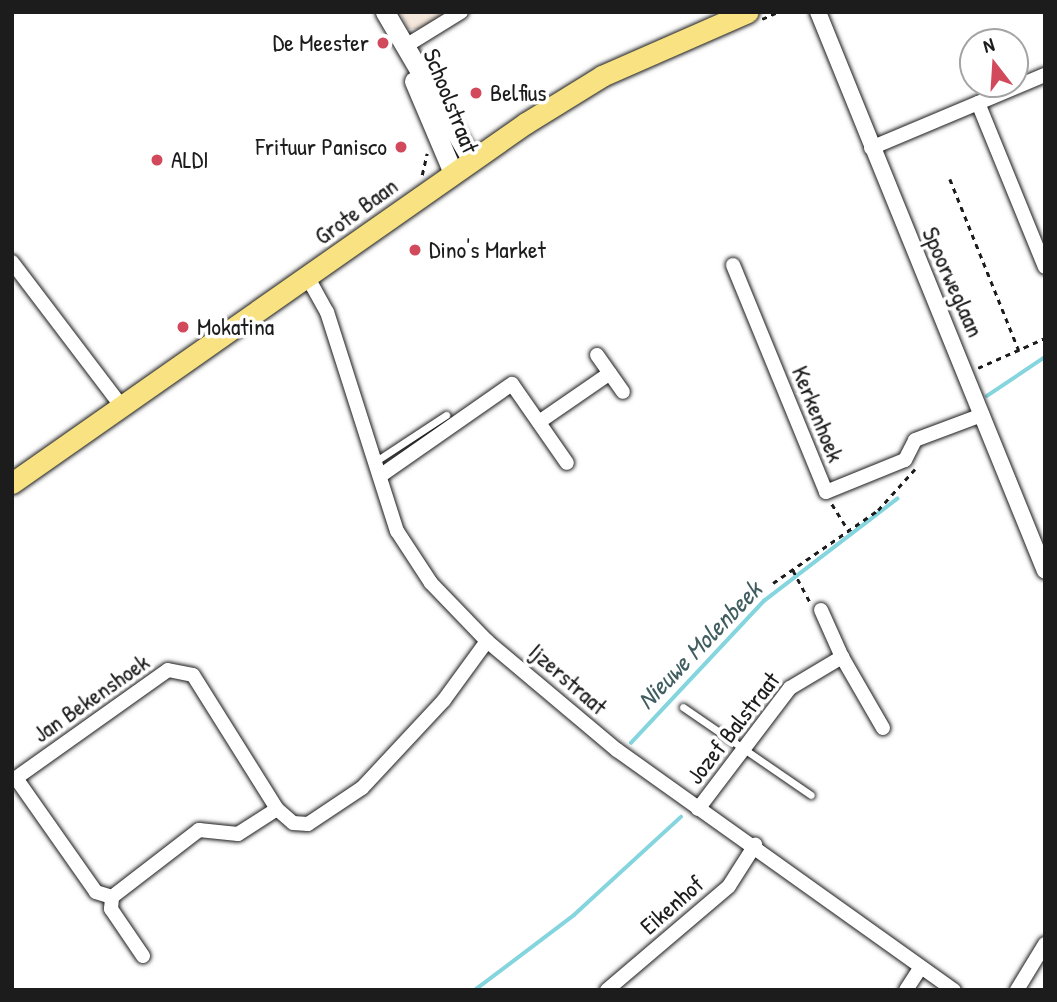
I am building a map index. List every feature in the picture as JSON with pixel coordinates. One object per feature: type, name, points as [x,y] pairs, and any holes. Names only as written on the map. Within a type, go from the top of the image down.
[{"type":"main road","name":"Schoolstraat","points":[[385,12],[472,160]]},
{"type":"main road","name":"Grote Baan","points":[[12,483],[308,278],[453,173],[602,76],[748,12]]},
{"type":"main road","name":"Schoolstraat","points":[[404,47],[453,173]]},
{"type":"street","points":[[404,47],[461,12]]},
{"type":"street","name":"Spoorweglaan","points":[[818,12],[871,148],[967,373],[1045,571]]},
{"type":"street","points":[[871,148],[1045,75]]},
{"type":"street","points":[[978,103],[1045,267]]},
{"type":"street","points":[[1014,188],[1045,248]]},
{"type":"street","points":[[12,262],[122,407]]},
{"type":"street","name":"Kerkenhoek","points":[[733,265],[826,492],[905,460],[915,440],[982,415]]},
{"type":"street","name":"Ijzerstraat","points":[[308,278],[327,312],[409,555],[487,641],[698,809],[755,845],[954,990]]},
{"type":"street","points":[[597,355],[623,392]]},
{"type":"street","points":[[539,422],[610,373]]},
{"type":"street","points":[[378,469],[512,384],[568,463]]},
{"type":"street","points":[[821,610],[842,657],[883,728]]},
{"type":"street","points":[[143,956],[111,909],[112,897],[199,830],[238,834],[277,809],[301,825],[326,816],[417,731],[487,641]]},
{"type":"street","name":"Jozef Balstraat","points":[[698,809],[790,688],[842,657]]},
{"type":"street","name":"Jan Bekenshoek","points":[[112,897],[96,892],[16,778],[167,670],[193,674],[277,809]]},
{"type":"street","name":"Eikenhof","points":[[607,990],[729,886],[755,845]]},
{"type":"street","points":[[1017,990],[1045,944]]},
{"type":"street","points":[[906,990],[921,967]]},
{"type":"lane","points":[[378,469],[446,415]]},
{"type":"lane","points":[[683,707],[741,751],[811,795]]},
{"type":"path","points":[[950,178],[1019,351]]},
{"type":"path","points":[[967,373],[1045,338]]},
{"type":"path","points":[[773,583],[849,531],[911,478],[919,460]]},
{"type":"path","points":[[826,492],[849,531]]},
{"type":"path","points":[[793,570],[800,584],[821,610]]},
{"type":"shaded area","points":[[400,12],[452,12],[424,29],[408,29]]},
{"type":"waterway","name":"Nieuwe Molenbeek","points":[[987,396],[1045,357]]},
{"type":"waterway","name":"Nieuwe Molenbeek","points":[[631,743],[764,601],[897,499]]},
{"type":"waterway","name":"Nieuwe Molenbeek","points":[[475,990],[574,915],[681,817]]},
{"type":"place","name":"De Meester","points":[[383,43]]},
{"type":"place","name":"Belfius","points":[[476,93]]},
{"type":"place","name":"Frituur Panisco","points":[[401,147]]},
{"type":"place","name":"ALDI","points":[[157,160]]},
{"type":"place","name":"Dino's Market","points":[[415,250]]},
{"type":"place","name":"Mokatina","points":[[183,327]]}]
